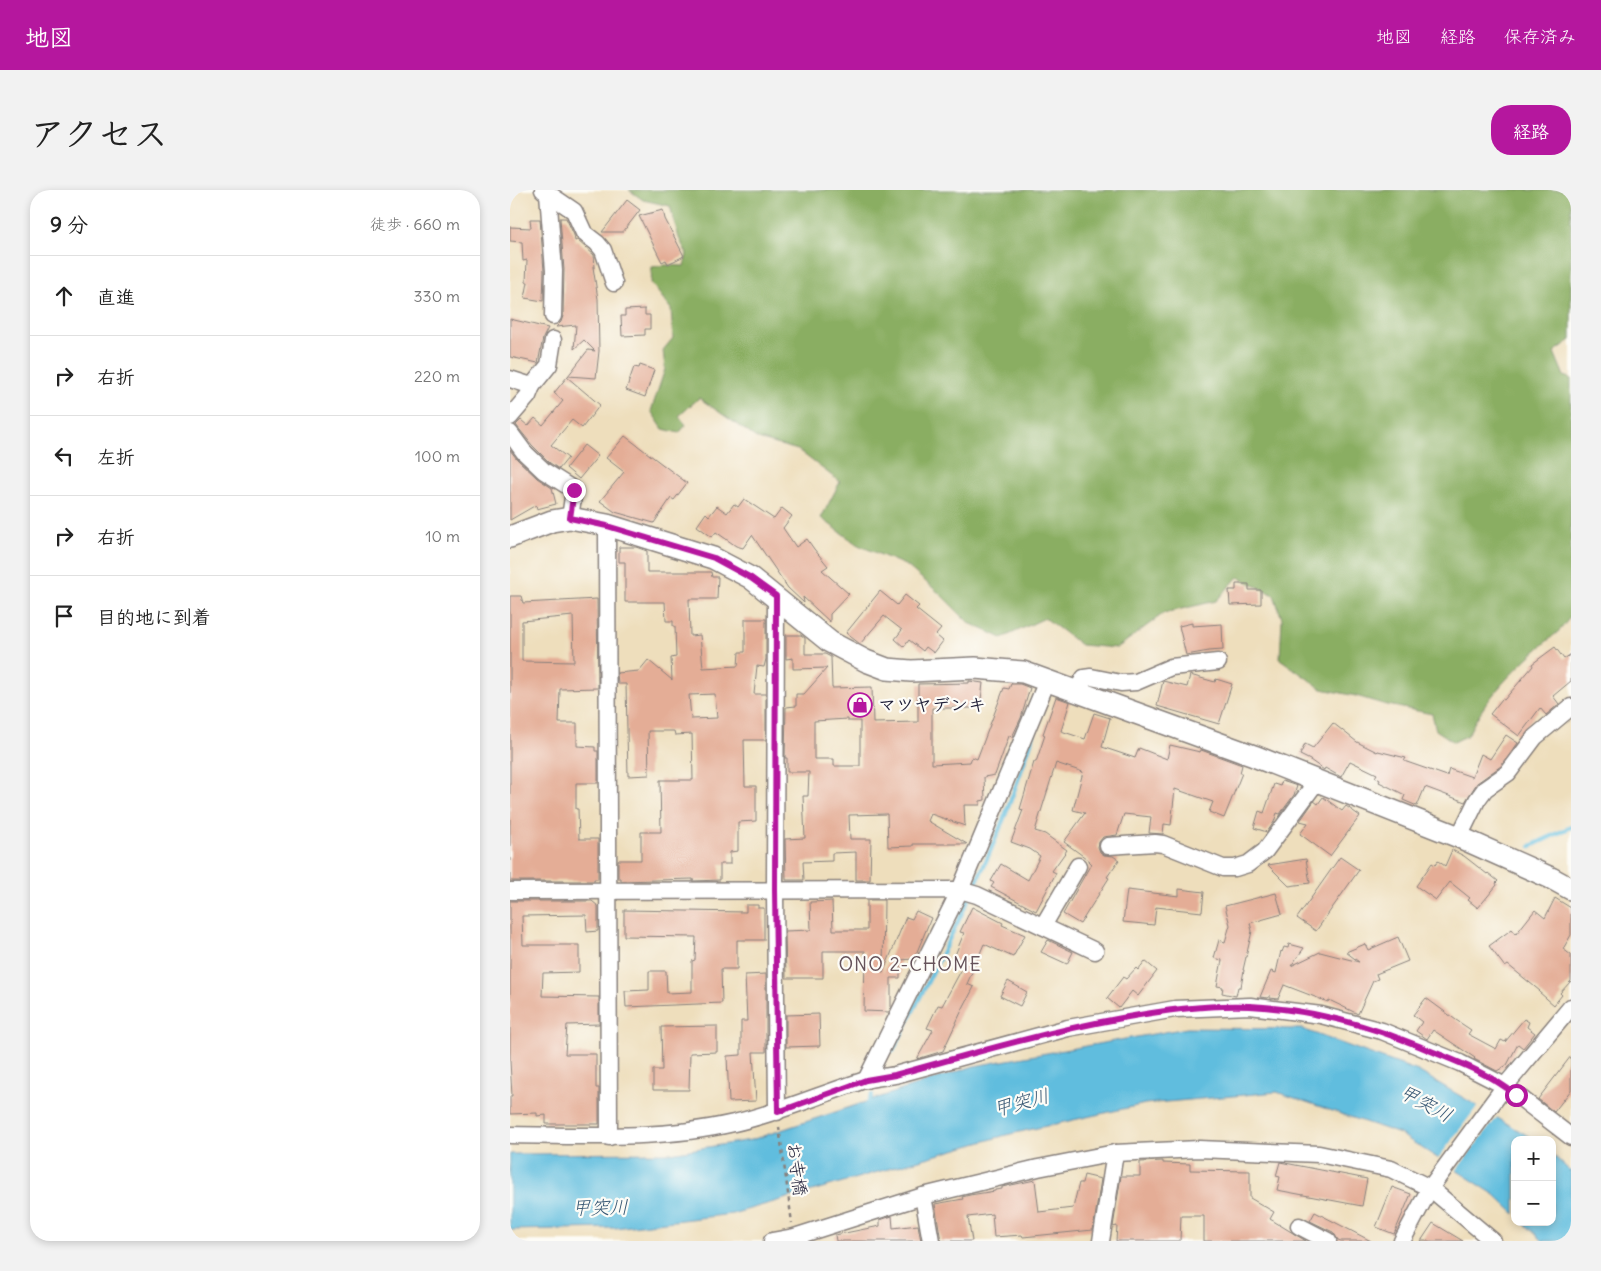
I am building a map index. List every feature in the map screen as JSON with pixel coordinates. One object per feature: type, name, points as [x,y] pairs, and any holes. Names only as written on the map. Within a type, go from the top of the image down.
[{"type":"street","points":[[545,191],[574,211],[584,233],[597,242],[603,250],[614,284]]},
{"type":"street","points":[[545,191],[554,271],[553,316]]},
{"type":"street","points":[[510,417],[528,396],[532,386],[549,365],[553,340]]},
{"type":"street","points":[[510,380],[532,386]]},
{"type":"street","points":[[510,433],[524,452],[544,471],[574,490],[570,518]]},
{"type":"street","points":[[510,537],[552,521],[570,518],[607,526],[714,558],[751,578],[776,596],[830,642],[860,658],[887,668],[912,671],[994,668],[1023,672],[1317,781],[1459,837],[1551,878],[1571,889]]},
{"type":"street","points":[[607,526],[609,1137]]},
{"type":"street","points":[[776,596],[775,890],[778,1116]]},
{"type":"street","points":[[1076,692],[1084,678],[1091,677],[1121,683],[1136,682],[1171,667],[1218,662]]},
{"type":"street","points":[[866,1080],[968,892],[1047,681]]},
{"type":"street","points":[[1459,837],[1477,800],[1485,789],[1508,773],[1534,737],[1571,707]]},
{"type":"street","points":[[1108,846],[1163,844],[1223,868],[1235,868],[1248,864],[1265,851],[1317,781]]},
{"type":"street","points":[[1043,926],[1078,866]]},
{"type":"street","points":[[510,891],[775,890],[968,892],[1095,950]]},
{"type":"street","points":[[510,1135],[609,1137],[693,1132],[778,1116],[866,1080],[895,1075],[1068,1028],[1175,1008],[1250,1006],[1321,1015],[1382,1031],[1460,1063],[1505,1086],[1571,1137]]},
{"type":"street","points":[[1402,1241],[1430,1188],[1505,1086],[1571,1007]]},
{"type":"street","points":[[772,1241],[793,1233],[922,1196],[1038,1168],[1115,1153],[1199,1149],[1319,1154],[1391,1169],[1430,1188],[1493,1241]]},
{"type":"street","points":[[1101,1241],[1115,1153]]},
{"type":"street","points":[[922,1196],[931,1241]]},
{"type":"street","points":[[1299,1226],[1328,1241]]},
{"type":"path","name":"お寺橋","points":[[778,1116],[793,1233]]},
{"type":"green space","points":[[629,190],[1571,190],[1571,340],[1554,352],[1564,376],[1571,379],[1571,617],[1559,631],[1520,666],[1496,691],[1485,705],[1468,735],[1454,742],[1436,730],[1432,714],[1322,689],[1280,659],[1282,619],[1274,595],[1238,577],[1216,601],[1164,613],[1117,648],[1081,645],[1045,618],[1002,638],[969,623],[939,593],[907,566],[858,545],[821,518],[840,482],[798,450],[758,439],[699,398],[679,416],[686,425],[679,433],[663,429],[651,411],[665,369],[663,350],[673,338],[671,309],[651,283],[652,267],[666,265],[684,266],[687,254],[679,238],[670,206],[643,200]]},
{"type":"water","name":"甲突川","points":[[1187,1028],[1302,1029],[1418,1071],[1528,1136],[1511,1136],[1511,1210],[1495,1195],[1400,1134],[1277,1092],[1145,1104],[1006,1135],[732,1214],[615,1228],[510,1230],[510,1154],[671,1153],[751,1140],[974,1066]]},
{"type":"water","points":[[1556,1158],[1571,1172],[1571,1241],[1543,1241],[1527,1226],[1556,1226]]},
{"type":"pier","points":[[1479,1104],[1498,1116],[1455,1172],[1437,1160]]},
{"type":"building","points":[[627,200],[640,210],[623,232],[602,232]]},
{"type":"building","points":[[663,210],[665,219],[684,256],[668,264],[666,260],[662,262],[639,216]]},
{"type":"building","points":[[560,218],[566,218],[575,241],[577,240],[594,255],[595,267],[593,267],[598,299],[599,351],[596,378],[568,376],[588,350],[595,351],[584,340],[574,349],[576,325],[556,327],[561,322],[563,316],[564,270]]},
{"type":"building","points":[[530,219],[540,219],[544,271],[543,301],[525,298],[528,282],[526,282],[527,260],[523,261],[522,242],[510,241],[510,227],[531,228]]},
{"type":"building","points":[[645,309],[645,315],[650,315],[650,329],[645,329],[645,335],[622,336],[621,316],[625,316],[625,310]]},
{"type":"building","points":[[510,319],[548,328],[543,338],[538,363],[510,357]]},
{"type":"building","points":[[640,365],[654,370],[645,397],[626,390],[634,367],[639,368]]},
{"type":"building","points":[[567,377],[600,405],[582,428],[572,420],[551,445],[568,458],[559,469],[532,445],[516,425],[521,420],[528,426],[535,418],[543,425],[563,401],[554,393]]},
{"type":"building","points":[[625,436],[687,483],[674,500],[671,498],[654,523],[615,512],[600,501],[624,472],[606,458]]},
{"type":"building","points":[[584,445],[598,456],[579,479],[566,468]]},
{"type":"building","points":[[510,450],[537,478],[552,488],[556,504],[537,509],[536,505],[510,520]]},
{"type":"building","points":[[744,499],[774,519],[782,508],[792,516],[783,528],[796,547],[807,539],[828,566],[822,570],[849,594],[830,614],[830,622],[803,597],[804,603],[788,588],[752,535],[743,548],[736,546],[716,532],[712,537],[697,526],[706,513],[709,516],[717,506],[727,513],[734,504],[738,507]]},
{"type":"building","points":[[619,547],[636,547],[647,551],[647,572],[711,572],[712,577],[718,577],[717,599],[689,599],[690,636],[700,635],[703,668],[738,666],[739,652],[745,652],[745,619],[766,619],[766,659],[764,667],[757,666],[754,694],[766,694],[766,740],[744,740],[745,786],[756,786],[756,821],[738,822],[738,851],[730,852],[730,864],[720,864],[720,880],[621,881],[621,878],[618,878],[618,860],[641,860],[641,832],[661,832],[660,780],[693,780],[692,734],[675,735],[674,731],[648,731],[649,775],[628,776],[626,684],[618,684],[617,673],[639,671],[648,660],[672,680],[671,658],[676,657],[675,626],[673,626],[673,621],[666,621],[665,602],[625,602],[625,562],[619,562]],"holes":[[[715,694],[717,718],[691,719],[689,695]]]},
{"type":"building","points":[[1236,584],[1249,584],[1249,590],[1261,590],[1261,604],[1230,605],[1229,590],[1236,590]]},
{"type":"building","points":[[880,591],[897,605],[905,595],[919,606],[916,609],[941,629],[936,635],[943,641],[934,653],[926,647],[923,651],[909,640],[904,647],[895,639],[902,630],[884,616],[860,644],[846,633]]},
{"type":"building","points":[[510,596],[521,596],[523,603],[597,599],[598,688],[560,689],[559,723],[577,723],[577,746],[595,747],[595,751],[598,751],[598,783],[576,783],[576,809],[578,809],[579,839],[598,839],[598,879],[594,879],[594,881],[510,881]],"holes":[[[573,616],[574,662],[522,661],[522,621]]]},
{"type":"building","points":[[1192,623],[1192,626],[1222,624],[1223,650],[1186,655],[1179,626]]},
{"type":"building","points":[[786,635],[801,635],[805,638],[805,654],[825,654],[831,657],[832,688],[872,687],[873,723],[918,722],[918,684],[969,683],[969,681],[983,683],[980,708],[932,708],[932,764],[970,762],[972,757],[977,759],[1004,688],[1009,689],[1011,684],[1020,684],[1030,688],[1021,718],[1012,737],[1009,736],[995,775],[984,777],[985,800],[980,801],[980,805],[964,805],[965,826],[931,814],[928,821],[967,844],[913,844],[913,846],[888,847],[887,814],[849,815],[850,839],[871,839],[870,880],[856,880],[856,852],[832,853],[832,861],[803,862],[804,880],[786,880],[785,839],[805,838],[803,796],[808,796],[809,772],[787,772],[787,758],[785,758],[786,707],[796,706],[796,694],[804,694],[827,668],[793,669],[793,658],[786,659]],"holes":[[[848,719],[848,721],[860,721],[860,766],[834,766],[834,759],[814,759],[814,721]]]},
{"type":"building","points":[[1555,647],[1564,659],[1571,654],[1571,681],[1553,696],[1559,704],[1546,715],[1540,708],[1519,736],[1490,714],[1533,666],[1532,664]]},
{"type":"building","points":[[1190,675],[1215,682],[1216,679],[1232,684],[1219,724],[1157,706],[1163,681],[1187,687]]},
{"type":"building","points":[[1056,697],[1070,702],[1061,731],[1085,739],[1094,713],[1110,718],[1102,747],[1135,758],[1139,748],[1167,759],[1170,745],[1200,752],[1201,750],[1242,765],[1240,773],[1242,773],[1224,818],[1209,812],[1213,802],[1175,789],[1171,825],[1164,824],[1163,834],[1149,833],[1151,817],[1124,814],[1117,835],[1103,837],[1099,842],[1100,852],[1119,860],[1080,924],[1063,914],[1091,864],[1090,861],[1064,842],[1085,813],[1073,810],[1083,772],[1056,763],[1035,831],[1045,834],[1067,850],[1052,871],[1056,873],[1036,911],[991,887],[994,883],[991,881],[1001,864],[1028,880],[1040,856],[1030,849],[1011,842],[1023,810],[1020,809]]},
{"type":"building","points":[[1333,723],[1357,742],[1377,752],[1406,758],[1404,761],[1447,776],[1449,769],[1472,777],[1481,754],[1490,759],[1506,735],[1518,743],[1501,766],[1477,783],[1465,802],[1425,787],[1417,806],[1403,800],[1405,795],[1379,782],[1380,780],[1375,777],[1377,774],[1350,761],[1341,777],[1325,768],[1324,770],[1300,755],[1305,744],[1313,748]]},
{"type":"building","points":[[1282,781],[1297,786],[1294,795],[1280,814],[1277,813],[1274,822],[1267,832],[1254,828],[1259,811],[1264,813],[1274,784],[1280,786]]},
{"type":"building","points":[[1323,797],[1342,811],[1346,806],[1360,816],[1330,856],[1300,834],[1308,823],[1300,821],[1314,801],[1318,804]]},
{"type":"building","points":[[1452,850],[1464,856],[1498,881],[1497,885],[1478,908],[1468,900],[1470,898],[1450,882],[1436,900],[1416,886],[1432,863],[1435,865],[1438,861],[1445,866]]},
{"type":"building","points":[[1340,857],[1359,870],[1316,931],[1297,918]]},
{"type":"building","points":[[1306,859],[1310,883],[1289,886],[1268,865]]},
{"type":"building","points":[[1179,889],[1204,892],[1202,912],[1156,907],[1154,925],[1123,922],[1127,890],[1179,896]]},
{"type":"building","points":[[1276,893],[1282,914],[1250,923],[1252,931],[1241,987],[1238,987],[1236,996],[1222,993],[1223,987],[1217,986],[1222,960],[1214,958],[1219,940],[1225,942],[1230,925],[1225,906]]},
{"type":"building","points":[[1555,898],[1571,908],[1571,935],[1563,949],[1571,955],[1571,981],[1560,993],[1562,995],[1554,1005],[1508,965],[1505,967],[1489,946],[1512,929],[1516,934],[1535,910],[1545,918]]},
{"type":"building","points":[[867,900],[884,900],[883,973],[906,917],[912,919],[916,911],[931,918],[914,959],[900,960],[900,978],[891,978],[891,1008],[889,1012],[864,1011],[865,951],[823,951],[823,978],[786,978],[785,931],[811,930],[810,902],[832,901],[833,930],[867,930]]},
{"type":"building","points":[[510,901],[592,901],[598,906],[598,931],[587,932],[586,915],[522,916],[523,945],[579,945],[579,972],[543,973],[542,996],[599,997],[599,1024],[567,1025],[565,1054],[596,1054],[596,1088],[599,1088],[599,1124],[546,1124],[546,1115],[537,1116],[537,1113],[510,1114],[510,1096],[512,1096],[510,1061]]},
{"type":"building","points":[[746,905],[758,905],[758,908],[764,908],[764,940],[737,940],[737,969],[721,969],[722,1003],[626,1007],[625,991],[649,990],[649,971],[666,971],[667,993],[692,992],[692,961],[695,960],[696,937],[624,936],[624,910],[746,912]]},
{"type":"building","points":[[972,907],[1003,923],[1002,925],[1025,935],[1013,957],[984,944],[967,984],[974,987],[943,1051],[917,1059],[933,1030],[927,1028],[938,1005],[942,1006],[964,965],[953,960],[964,933],[960,932]]},
{"type":"building","points":[[1398,937],[1408,961],[1376,974],[1378,979],[1373,981],[1358,1014],[1329,1000],[1328,1002],[1284,985],[1278,999],[1270,998],[1270,995],[1268,998],[1260,997],[1271,971],[1276,973],[1281,951],[1284,947],[1288,948],[1289,944],[1304,948],[1291,966],[1320,952],[1359,962],[1346,952],[1365,944],[1368,950]]},
{"type":"building","points":[[1048,940],[1073,952],[1067,964],[1041,952]]},
{"type":"building","points":[[1145,961],[1157,971],[1138,996],[1132,991],[1119,1008],[1107,998],[1123,977],[1126,979],[1136,968],[1138,970]]},
{"type":"building","points":[[766,974],[766,1052],[753,1052],[756,1101],[729,1102],[727,1056],[741,1055],[741,1021],[747,1021],[745,975]]},
{"type":"building","points":[[1008,981],[1027,992],[1020,1006],[1000,996]]},
{"type":"building","points":[[1426,998],[1471,1030],[1468,1034],[1496,1049],[1501,1040],[1505,1042],[1524,1019],[1529,1022],[1527,1027],[1535,1033],[1523,1048],[1518,1044],[1507,1065],[1497,1071],[1474,1059],[1433,1030],[1427,1039],[1416,1031],[1422,1022],[1413,1015]]},
{"type":"building","points":[[819,1014],[820,1046],[786,1047],[786,1015]]},
{"type":"building","points":[[717,1026],[717,1052],[690,1053],[689,1090],[653,1090],[653,1070],[662,1070],[661,1027]]},
{"type":"building","points":[[1571,1056],[1571,1090],[1554,1112],[1538,1099]]},
{"type":"building","points":[[1163,1161],[1163,1163],[1190,1164],[1190,1170],[1250,1171],[1250,1198],[1274,1212],[1270,1219],[1306,1241],[1204,1241],[1204,1216],[1181,1216],[1180,1241],[1116,1241],[1117,1226],[1113,1227],[1121,1176],[1140,1176],[1140,1162]]},
{"type":"building","points":[[1280,1162],[1367,1179],[1362,1206],[1277,1190],[1280,1177],[1276,1176]]},
{"type":"building","points":[[1084,1175],[1101,1179],[1093,1230],[1023,1237],[1022,1235],[994,1237],[992,1214],[968,1217],[972,1241],[941,1241],[935,1204],[963,1199],[962,1197],[995,1191],[1002,1189],[1002,1187],[1035,1180],[1039,1212],[1073,1208],[1079,1183],[1082,1183]]},
{"type":"building","points":[[1392,1187],[1411,1194],[1394,1234],[1376,1227]]},
{"type":"building","points":[[1315,1212],[1371,1241],[1338,1240],[1333,1232],[1310,1221]]},
{"type":"building","points":[[892,1216],[893,1228],[918,1225],[921,1241],[836,1241],[835,1235],[880,1226],[880,1220]]},
{"type":"building","points":[[1433,1223],[1463,1241],[1421,1241]]},
{"type":"waterway","points":[[893,1051],[994,844],[1034,733]]},
{"type":"waterway","points":[[1531,846],[1571,827]]},
{"type":"waterway","points":[[867,1105],[872,1095]]},
{"type":"place","name":"マツヤデンキ","points":[[860,705]]},
{"type":"district","name":"ONO 2-CHOME","points":[[910,964]]},
{"type":"route","points":[[574,490],[570,518],[582,519],[714,558],[751,578],[776,596],[775,890],[778,1112],[866,1080],[895,1075],[1068,1028],[1175,1008],[1250,1006],[1321,1015],[1382,1031],[1460,1063],[1505,1086],[1516,1095]]}]
